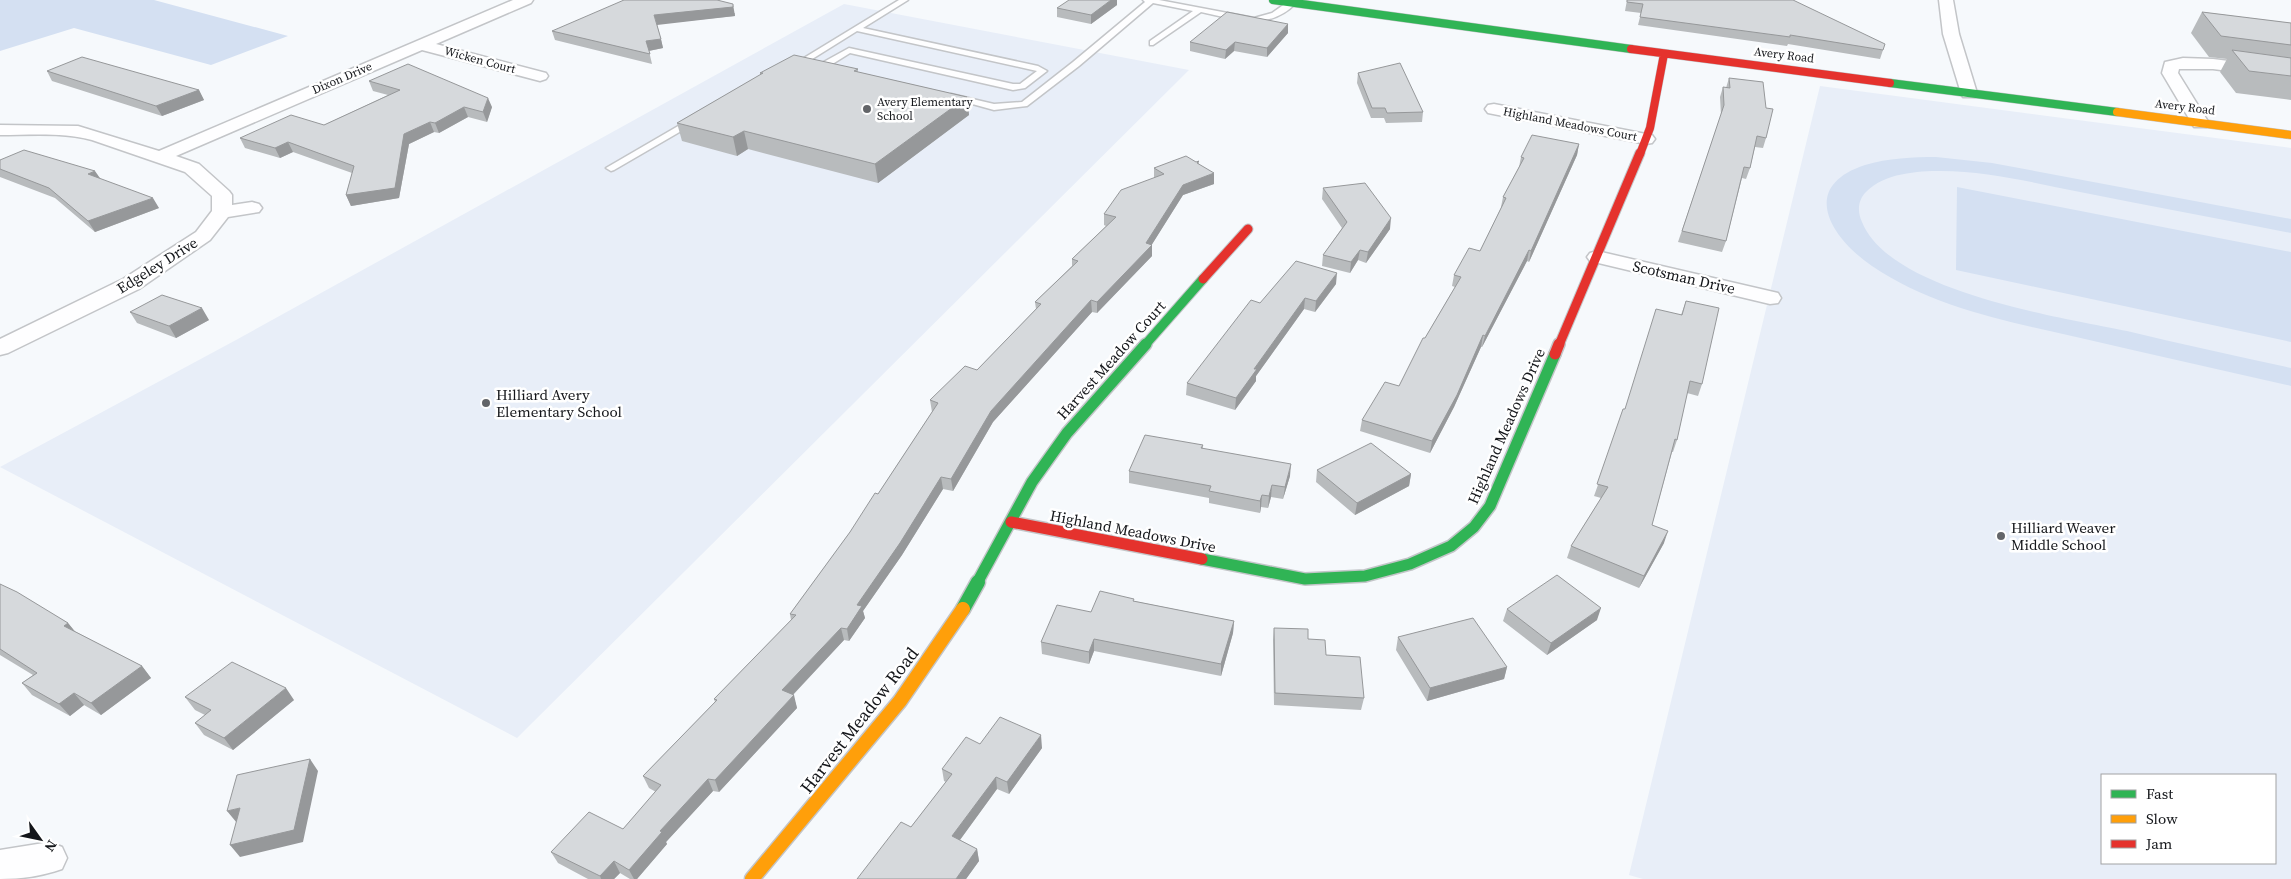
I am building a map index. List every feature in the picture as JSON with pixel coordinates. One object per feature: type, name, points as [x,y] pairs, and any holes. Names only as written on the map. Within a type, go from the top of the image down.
[{"type":"street","name":"Dixon Drive","points":[[159,157],[526,0]]},
{"type":"street","name":"Avery Road","points":[[1273,0],[1664,54],[2291,134]]},
{"type":"street","points":[[1946,0],[1951,34],[1969,93]]},
{"type":"street","name":"Wicken Court","points":[[421,45],[540,76]]},
{"type":"street","name":"Highland Meadows Drive","points":[[1011,522],[1305,579],[1365,576],[1410,564],[1451,546],[1474,527],[1490,506],[1646,139],[1664,54]]},
{"type":"street","points":[[2200,123],[2170,73],[2171,65],[2181,62],[2201,63],[2291,74]]},
{"type":"street","name":"Highland Meadows Court","points":[[1494,110],[1646,139]]},
{"type":"street","points":[[0,130],[42,128],[78,131],[192,168],[222,194],[222,212],[252,208]]},
{"type":"street","name":"Edgeley Drive","points":[[0,348],[132,284],[203,236],[222,212]]},
{"type":"street","name":"Harvest Meadow Court","points":[[1011,522],[1032,482],[1067,433],[1248,228]]},
{"type":"street","name":"Scotsman Drive","points":[[1597,257],[1770,298]]},
{"type":"street","name":"Harvest Meadow Road","points":[[752,879],[900,702],[963,610],[1011,522]]},
{"type":"street","points":[[0,866],[50,858]]},
{"type":"lane","points":[[832,68],[803,61],[904,0]]},
{"type":"lane","points":[[941,94],[994,107],[1024,104],[1076,64],[1150,0],[1254,20],[1266,20],[1276,16],[1292,3]]},
{"type":"lane","points":[[1153,43],[1200,10]]},
{"type":"lane","points":[[823,66],[849,50],[1013,87],[1022,86],[1043,71],[1038,68],[857,28]]},
{"type":"lane","points":[[794,68],[811,63]]},
{"type":"lane","points":[[611,168],[700,117]]},
{"type":"shaded area","points":[[0,0],[154,0],[288,36],[211,65],[74,28],[0,51]]},
{"type":"shaded area","name":"Hilliard Avery Elementary School","points":[[844,4],[1189,70],[517,738],[0,467],[236,340]]},
{"type":"shaded area","name":"Hilliard Weaver Middle School","points":[[1820,86],[2291,148],[2291,879],[1643,879],[1629,875]]},
{"type":"shaded area","points":[[1936,157],[1992,163],[2291,219],[2291,233],[2011,178],[1941,171],[1902,174],[1882,181],[1863,195],[1859,210],[1862,222],[1879,246],[1906,267],[1940,284],[2021,309],[2291,368],[2291,386],[2002,320],[1948,304],[1896,281],[1872,266],[1844,242],[1834,228],[1828,213],[1827,199],[1832,186],[1844,175],[1865,165],[1900,158]]},
{"type":"shaded area","points":[[1957,187],[2291,252],[2291,342],[1956,270]]},
{"type":"building","points":[[624,0],[717,0],[733,4],[733,7],[654,15],[661,39],[646,41],[650,54],[552,31]]},
{"type":"building","points":[[1069,0],[1111,0],[1091,15],[1057,8]]},
{"type":"building","points":[[1627,0],[1793,0],[1885,44],[1883,50],[1790,35],[1790,37],[1640,17],[1643,4],[1627,2]]},
{"type":"building","points":[[1227,12],[1288,24],[1267,48],[1235,42],[1226,50],[1190,42]]},
{"type":"building","points":[[2202,12],[2291,23],[2291,45],[2221,36]]},
{"type":"building","points":[[2232,50],[2291,58],[2291,76],[2249,71]]},
{"type":"building","points":[[794,55],[967,97],[875,164],[744,131],[733,137],[677,123],[763,73],[760,73]]},
{"type":"building","points":[[82,57],[199,90],[156,106],[47,71]]},
{"type":"building","points":[[1400,63],[1423,112],[1387,113],[1385,108],[1372,108],[1358,73]]},
{"type":"building","points":[[408,64],[488,98],[483,112],[464,107],[435,123],[430,122],[404,134],[395,188],[346,195],[354,166],[288,142],[275,148],[240,138],[291,115],[324,125],[400,90],[369,81]]},
{"type":"building","points":[[1729,78],[1763,82],[1766,108],[1773,109],[1766,138],[1757,136],[1750,168],[1744,167],[1726,241],[1682,231],[1724,105],[1723,87],[1730,88]]},
{"type":"building","points":[[1532,135],[1579,144],[1531,251],[1529,250],[1485,336],[1483,335],[1457,395],[1432,441],[1362,420],[1385,382],[1399,386],[1423,338],[1425,338],[1461,277],[1454,275],[1469,248],[1480,251],[1506,198],[1503,197],[1524,158],[1521,157]]},
{"type":"building","points":[[24,150],[95,171],[88,174],[153,198],[88,221],[49,188],[0,169],[0,160]]},
{"type":"building","points":[[1186,156],[1196,162],[1199,161],[1197,163],[1214,173],[1183,185],[1146,243],[1152,245],[1097,302],[1091,300],[991,411],[951,479],[941,477],[900,543],[857,605],[862,606],[847,629],[841,628],[782,690],[794,695],[715,780],[708,779],[660,831],[662,832],[629,870],[614,861],[600,876],[551,852],[589,812],[623,829],[661,785],[643,776],[717,700],[714,699],[796,615],[790,614],[850,532],[875,493],[878,494],[938,403],[930,400],[965,366],[977,370],[1041,304],[1035,302],[1078,261],[1072,259],[1116,217],[1104,214],[1121,190],[1164,174],[1154,168]]},
{"type":"building","points":[[1365,183],[1391,218],[1368,252],[1360,250],[1351,262],[1323,255],[1347,222],[1323,188]]},
{"type":"building","points":[[1296,261],[1337,273],[1316,301],[1305,298],[1254,369],[1257,369],[1236,398],[1187,383],[1251,300],[1260,303]]},
{"type":"building","points":[[162,295],[202,308],[169,326],[130,312]]},
{"type":"building","points":[[1686,301],[1719,308],[1702,384],[1690,381],[1677,440],[1675,439],[1652,525],[1668,531],[1644,576],[1571,546],[1608,487],[1597,484],[1623,409],[1625,409],[1656,309],[1682,315]]},
{"type":"building","points":[[1145,435],[1203,445],[1201,448],[1291,464],[1285,487],[1272,485],[1269,496],[1262,495],[1260,501],[1209,491],[1211,486],[1129,471]]},
{"type":"building","points":[[1371,443],[1411,474],[1357,503],[1317,470]]},
{"type":"building","points":[[1557,575],[1601,608],[1551,643],[1507,609]]},
{"type":"building","points":[[0,584],[17,592],[68,623],[64,626],[142,666],[91,703],[74,693],[59,704],[22,683],[37,673],[0,649]]},
{"type":"building","points":[[1100,591],[1134,599],[1133,601],[1234,621],[1221,664],[1094,639],[1089,652],[1041,642],[1057,605],[1091,612]]},
{"type":"building","points":[[1473,618],[1507,667],[1430,688],[1398,637]]},
{"type":"building","points":[[1274,628],[1308,629],[1308,639],[1325,640],[1326,655],[1360,657],[1364,698],[1275,693]]},
{"type":"building","points":[[232,662],[286,688],[224,738],[195,723],[211,710],[185,697]]},
{"type":"building","points":[[1000,717],[1041,735],[1007,782],[996,777],[952,836],[977,849],[956,879],[857,879],[901,822],[911,827],[952,774],[942,769],[966,737],[980,744]]},
{"type":"building","points":[[310,759],[294,830],[230,845],[240,808],[227,811],[237,775]]},
{"type":"traffic: fast","points":[[1273,0],[1631,49]]},
{"type":"traffic: fast","points":[[1890,83],[2117,112]]},
{"type":"traffic: fast","points":[[963,609],[1032,482],[1067,433],[1203,279]]},
{"type":"traffic: fast","points":[[1202,559],[1305,579],[1365,576],[1410,564],[1451,546],[1474,527],[1490,506],[1555,354]]},
{"type":"traffic: slow","points":[[2117,112],[2291,135]]},
{"type":"traffic: slow","points":[[752,879],[900,701],[963,609]]},
{"type":"traffic: jam","points":[[1631,49],[1890,83]]},
{"type":"traffic: jam","points":[[1555,354],[1650,128],[1664,54]]},
{"type":"traffic: jam","points":[[1203,279],[1248,229]]},
{"type":"traffic: jam","points":[[1011,522],[1202,559]]},
{"type":"place","name":"Avery Elementary School","points":[[867,109]]},
{"type":"place","name":"Hilliard Avery Elementary School","points":[[486,403]]},
{"type":"place","name":"Hilliard Weaver Middle School","points":[[2001,536]]}]
